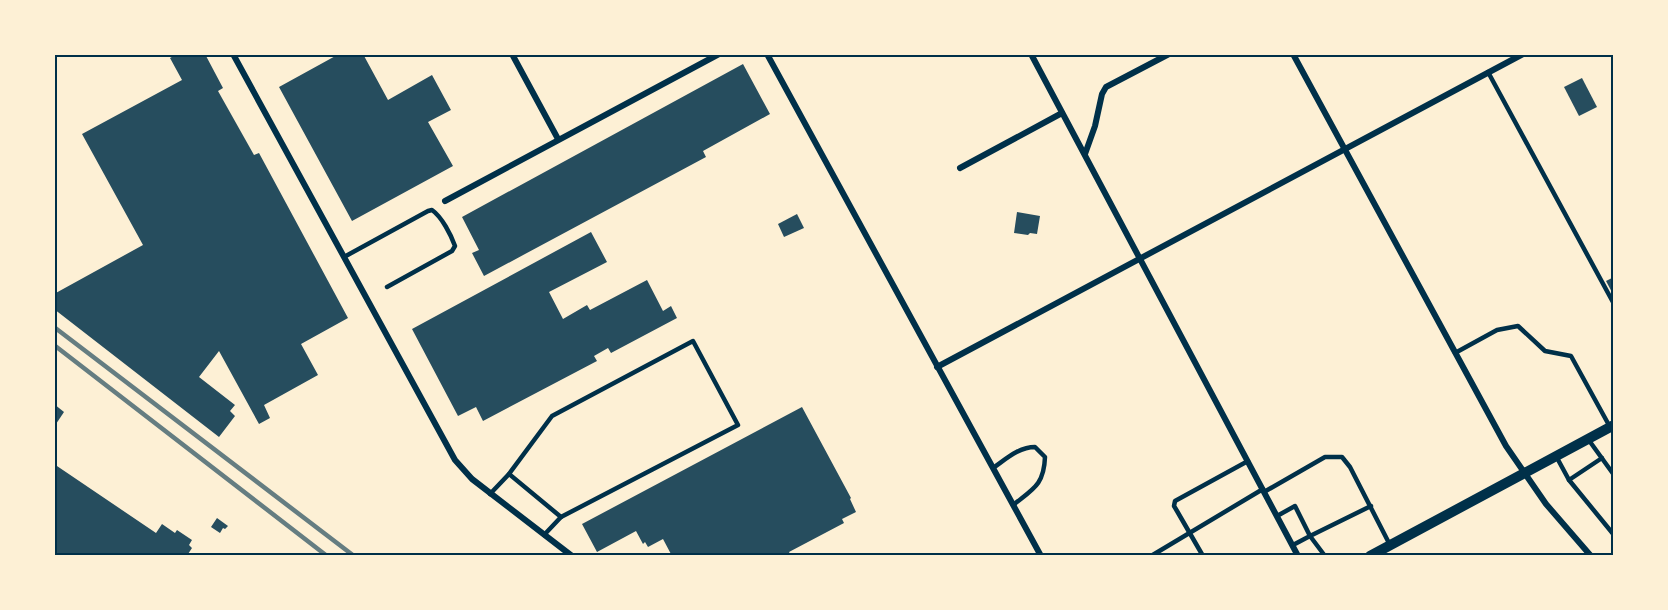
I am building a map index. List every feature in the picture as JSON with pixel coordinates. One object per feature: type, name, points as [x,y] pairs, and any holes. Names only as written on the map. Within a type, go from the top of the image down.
[{"type":"street","points":[[233,54],[450,452],[462,469],[490,494],[572,556]]},
{"type":"street","points":[[512,54],[558,139]]},
{"type":"street","points":[[445,201],[719,54]]},
{"type":"street","points":[[767,54],[1041,556]]},
{"type":"street","points":[[1031,54],[1298,556]]},
{"type":"street","points":[[1085,154],[1106,87],[1169,54]]},
{"type":"street","points":[[1293,54],[1506,446],[1546,504],[1591,556]]},
{"type":"street","points":[[937,367],[1523,54]]},
{"type":"street","points":[[960,168],[1062,113]]},
{"type":"street","points":[[1370,556],[1612,426]]},
{"type":"lane","points":[[1488,72],[1614,304]]},
{"type":"lane","points":[[344,257],[428,211],[432,210],[437,213],[453,240],[455,246],[452,251],[387,287]]},
{"type":"lane","points":[[1455,352],[1497,330],[1518,326],[1545,351],[1571,356],[1612,426]]},
{"type":"lane","points":[[490,494],[552,416],[693,341],[738,425],[561,517],[544,535]]},
{"type":"lane","points":[[1588,439],[1614,475]]},
{"type":"lane","points":[[993,468],[1028,447],[1035,447],[1045,457],[1044,471],[1037,485],[1013,506]]},
{"type":"lane","points":[[1556,455],[1569,480],[1614,535]]},
{"type":"lane","points":[[1151,556],[1162,553],[1190,532],[1314,462],[1335,456],[1342,457],[1350,467],[1390,545]]},
{"type":"lane","points":[[1569,480],[1602,458]]},
{"type":"lane","points":[[1203,556],[1174,506],[1175,501],[1248,461]]},
{"type":"lane","points":[[508,474],[561,517]]},
{"type":"lane","points":[[1277,516],[1294,506],[1310,536],[1325,556]]},
{"type":"lane","points":[[1293,545],[1371,506]]},
{"type":"building","points":[[177,54],[205,54],[223,88],[218,91],[254,155],[259,153],[348,318],[301,344],[318,375],[264,405],[270,418],[259,424],[219,351],[199,377],[235,405],[230,411],[235,416],[219,437],[54,309],[54,294],[143,245],[82,134],[182,80],[170,58]]},
{"type":"building","points":[[339,54],[363,54],[388,100],[432,75],[451,110],[428,122],[453,166],[352,221],[279,87]]},
{"type":"building","points":[[743,64],[770,114],[703,151],[706,157],[484,276],[472,253],[479,250],[462,217]]},
{"type":"building","points":[[1582,78],[1597,107],[1579,116],[1564,87]]},
{"type":"building","points":[[1017,212],[1040,216],[1037,234],[1014,233]]},
{"type":"building","points":[[797,214],[804,228],[784,237],[778,224]]},
{"type":"building","points":[[591,232],[607,262],[549,292],[563,319],[587,305],[590,310],[647,280],[663,311],[671,306],[677,318],[611,353],[608,348],[594,356],[597,361],[483,421],[476,407],[458,416],[412,329]]},
{"type":"building","points":[[1614,277],[1614,296],[1606,281]]},
{"type":"building","points":[[54,404],[64,412],[54,427]]},
{"type":"building","points":[[802,407],[851,498],[856,512],[842,519],[844,523],[789,552],[791,556],[672,556],[663,539],[648,547],[645,542],[643,544],[636,531],[597,552],[582,524]]},
{"type":"building","points":[[54,464],[156,533],[162,524],[175,533],[177,530],[192,540],[189,545],[192,548],[188,554],[190,556],[54,556]]},
{"type":"building","points":[[217,518],[228,526],[220,533],[211,527]]},
{"type":"railway","points":[[54,327],[354,556]]},
{"type":"railway","points":[[54,345],[327,556]]}]
